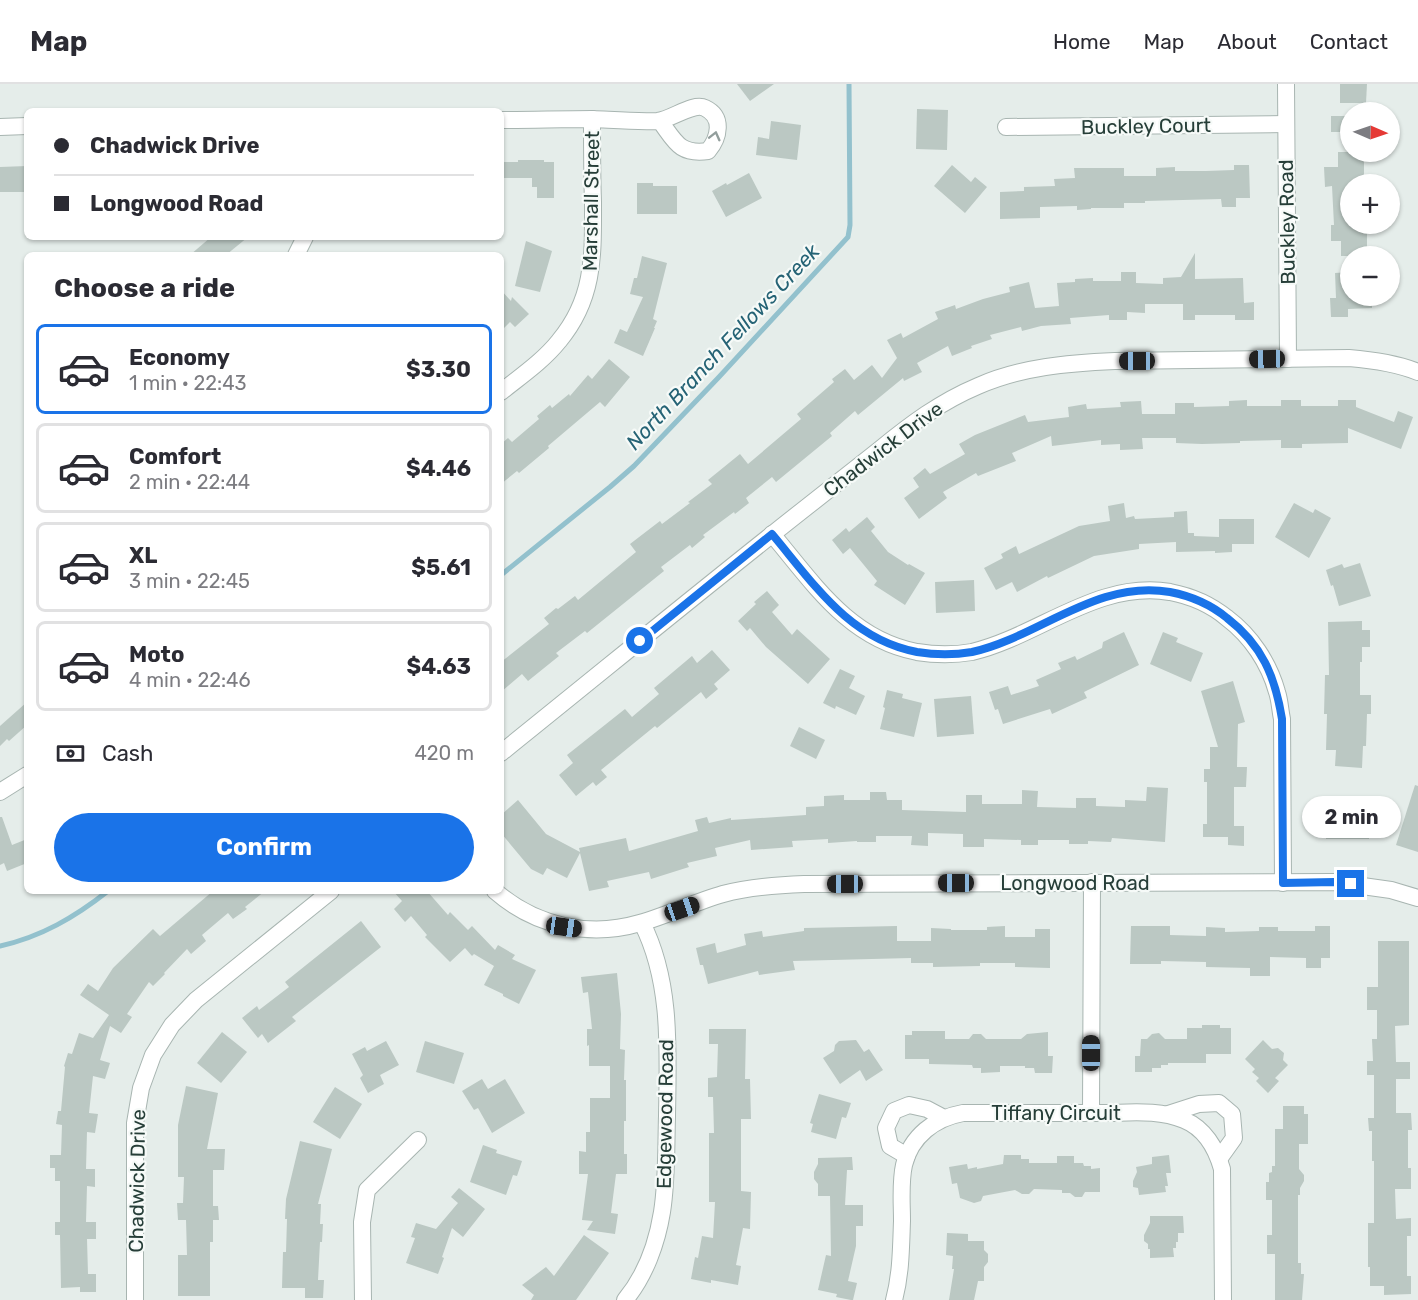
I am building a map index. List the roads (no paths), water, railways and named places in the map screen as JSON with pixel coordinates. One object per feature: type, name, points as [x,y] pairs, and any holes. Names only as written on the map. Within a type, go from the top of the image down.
[{"type":"street","name":"Buckley Road","points":[[1286,84],[1288,359]]},
{"type":"street","name":"Marshall Street","points":[[504,390],[559,341],[582,304],[592,267],[592,119]]},
{"type":"street","points":[[504,120],[660,121]]},
{"type":"street","name":"Buckley Court","points":[[1006,127],[1286,124]]},
{"type":"street","points":[[0,127],[24,126]]},
{"type":"street","name":"Chadwick Drive","points":[[504,751],[923,415],[957,395],[1000,377],[1039,367],[1078,362],[1349,358],[1379,361],[1418,372]]},
{"type":"street","points":[[772,534],[830,603],[848,620],[880,641],[918,652],[952,654],[987,648],[1084,604],[1124,592],[1160,590],[1198,600],[1217,609],[1255,645],[1268,667],[1278,693],[1282,719],[1283,883]]},
{"type":"street","points":[[0,792],[24,777]]},
{"type":"street","points":[[1091,1113],[1092,882]]},
{"type":"street","name":"Longwood Road","points":[[498,894],[524,912],[549,923],[580,929],[609,929],[642,923],[723,894],[775,885],[1334,882],[1391,890],[1418,898]]},
{"type":"street","name":"Chadwick Drive","points":[[135,1300],[135,1123],[141,1088],[153,1055],[172,1025],[196,1000],[327,894]]},
{"type":"street","name":"Edgewood Road","points":[[633,1298],[656,1239],[666,1179],[668,1055],[666,1012],[655,955],[642,923]]},
{"type":"street","name":"Tiffany Circuit","points":[[894,1300],[901,1259],[902,1177],[907,1156],[918,1137],[934,1123],[944,1118],[963,1113],[1168,1114],[1199,1104],[1219,1102],[1232,1114],[1234,1138],[1219,1158]]},
{"type":"street","points":[[907,1156],[890,1146],[886,1128],[894,1111],[909,1105],[927,1109],[944,1118]]},
{"type":"street","name":"Tiffany Circuit","points":[[1168,1114],[1186,1121],[1204,1134],[1219,1158],[1222,1169],[1223,1300]]},
{"type":"street","points":[[363,1300],[362,1221],[367,1190],[418,1140]]},
{"type":"waterway","name":"North Branch Fellows Creek","points":[[504,573],[634,466],[848,237],[850,225],[849,84]]},
{"type":"waterway","name":"North Branch Fellows Creek","points":[[0,946],[30,937],[57,925],[104,894]]}]
